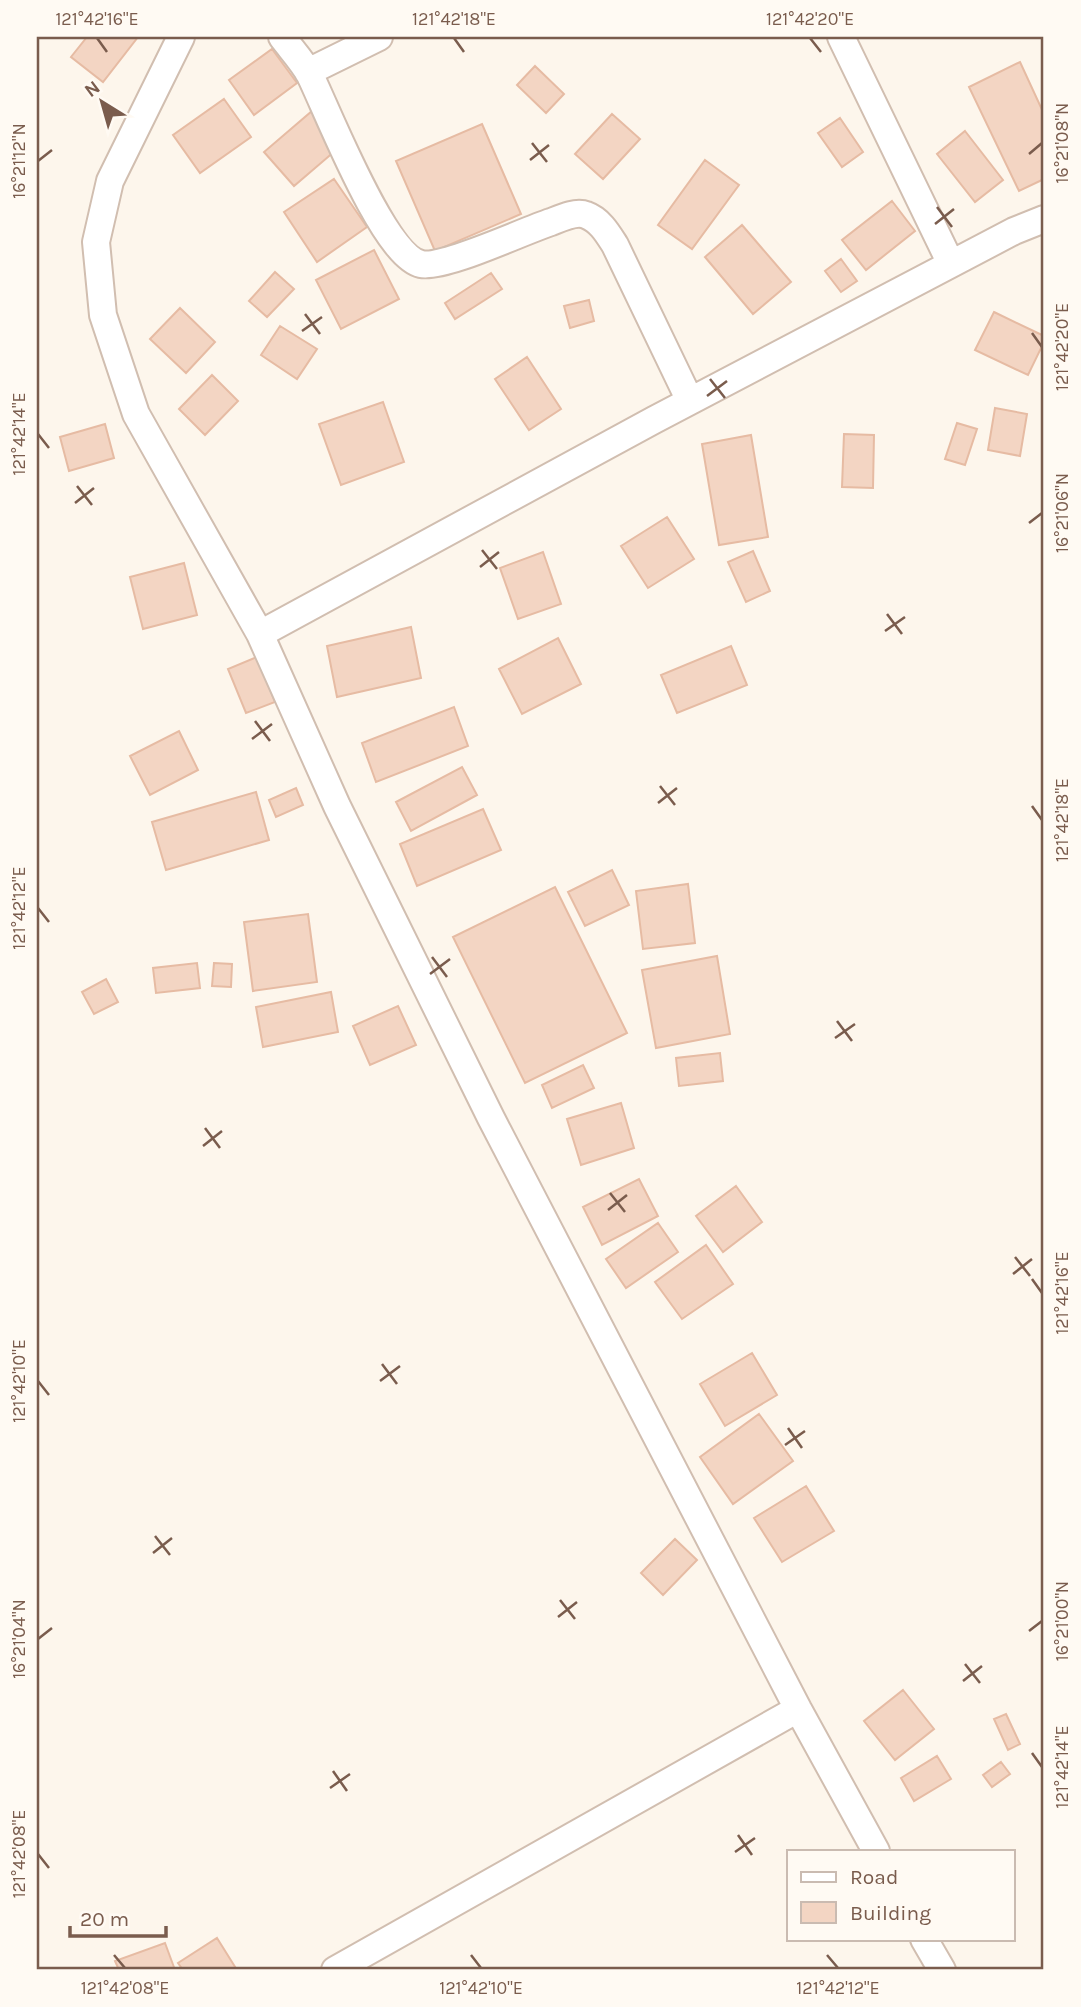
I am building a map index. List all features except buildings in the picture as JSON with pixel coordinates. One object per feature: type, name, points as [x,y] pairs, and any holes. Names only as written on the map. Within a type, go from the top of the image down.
[{"type":"street","points":[[181,37],[110,181],[96,242],[103,315],[135,414],[261,634],[338,806],[491,1118],[798,1709],[875,1850]]},
{"type":"street","points":[[282,37],[308,72],[367,199],[404,256],[418,264],[447,262],[535,227],[568,216],[585,214],[601,225],[615,245],[690,401]]},
{"type":"street","points":[[308,72],[379,37]]},
{"type":"street","points":[[841,37],[951,264]]},
{"type":"street","points":[[261,634],[690,401],[1014,231],[1044,219]]},
{"type":"street","points":[[335,1970],[798,1709]]},
{"type":"street","points":[[925,1940],[942,1970]]}]
